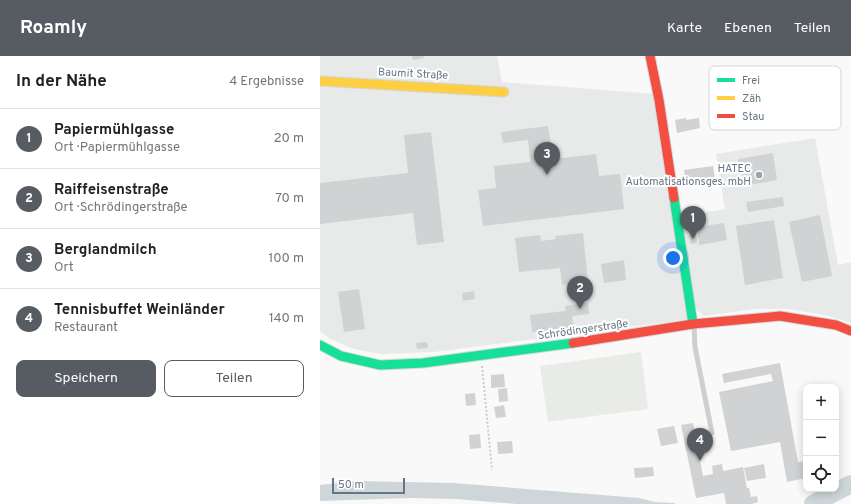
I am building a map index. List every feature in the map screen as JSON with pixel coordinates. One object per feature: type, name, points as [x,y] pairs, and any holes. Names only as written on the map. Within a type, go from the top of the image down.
[{"type":"street","points":[[650,56],[659,100],[693,324]]},
{"type":"street","name":"Baumit Straße","points":[[320,81],[504,92]]},
{"type":"street","name":"Schrödingerstraße","points":[[320,345],[341,356],[380,365],[423,364],[596,340],[693,324],[780,316],[836,325],[851,331]]},
{"type":"lane","points":[[693,324],[695,347],[712,433]]},
{"type":"path","points":[[480,356],[492,470]]},
{"type":"shaded area","points":[[320,56],[497,56],[502,82],[656,94],[690,319],[434,352],[381,354],[354,349],[330,339],[320,331]]},
{"type":"shaded area","points":[[815,138],[838,265],[851,262],[851,323],[825,315],[787,309],[754,309],[704,316],[695,308],[682,216],[725,209],[716,154]]},
{"type":"shaded area","points":[[641,352],[648,409],[548,422],[540,366]]},
{"type":"shaded area","points":[[357,481],[453,483],[639,498],[655,502],[675,504],[517,504],[457,499],[411,498],[320,501],[320,485]]},
{"type":"building","points":[[412,56],[423,56],[424,58],[413,60]]},
{"type":"building","points":[[686,118],[686,120],[699,118],[700,128],[677,133],[675,120]]},
{"type":"building","points":[[548,126],[551,144],[544,145],[546,160],[596,154],[599,176],[620,174],[624,209],[483,226],[478,190],[496,188],[494,166],[530,162],[528,140],[503,143],[501,132]]},
{"type":"building","points":[[431,132],[444,242],[417,245],[413,213],[320,224],[320,183],[408,173],[404,135]]},
{"type":"building","name":"HATEC Automatisationsges. mbH","points":[[773,153],[777,180],[744,186],[738,159]]},
{"type":"building","points":[[713,166],[715,179],[686,184],[684,170]]},
{"type":"building","points":[[783,197],[784,206],[748,212],[746,202]]},
{"type":"building","points":[[820,215],[832,276],[802,282],[789,222]]},
{"type":"building","points":[[774,220],[783,278],[745,285],[736,226]]},
{"type":"building","points":[[724,223],[727,240],[699,245],[697,227]]},
{"type":"building","points":[[583,233],[588,282],[562,285],[560,268],[519,272],[515,238],[540,235],[541,241],[556,239],[555,236]]},
{"type":"building","points":[[696,234],[697,243],[691,244],[689,235]]},
{"type":"building","points":[[624,260],[626,280],[604,283],[601,264]]},
{"type":"building","points":[[359,289],[365,329],[344,332],[338,292]]},
{"type":"building","points":[[474,291],[475,299],[463,301],[462,293]]},
{"type":"building","points":[[588,303],[589,314],[572,316],[574,327],[532,332],[530,315],[566,311],[565,306]]},
{"type":"building","points":[[427,342],[428,348],[417,349],[416,343]]},
{"type":"building","points":[[780,363],[798,462],[803,461],[803,479],[787,482],[780,442],[731,451],[719,392],[773,381],[771,374],[724,383],[722,374]]},
{"type":"building","points":[[504,374],[505,387],[491,388],[491,375]]},
{"type":"building","points":[[507,388],[508,401],[499,402],[498,389]]},
{"type":"building","points":[[475,393],[476,405],[466,406],[465,394]]},
{"type":"building","points":[[504,405],[506,417],[496,418],[494,407]]},
{"type":"building","points":[[693,423],[703,476],[713,474],[712,466],[722,464],[723,471],[743,467],[747,488],[749,488],[751,497],[757,496],[758,502],[752,504],[726,504],[724,493],[696,498],[681,425]]},
{"type":"building","points":[[674,426],[678,443],[661,446],[657,429]]},
{"type":"building","points":[[480,434],[481,448],[470,449],[469,435]]},
{"type":"building","points":[[512,441],[513,453],[498,454],[497,442]]},
{"type":"building","points":[[764,464],[766,478],[747,481],[744,468]]},
{"type":"building","points":[[653,467],[654,476],[635,478],[634,468]]},
{"type":"waterway","points":[[813,504],[851,484]]},
{"type":"traffic: fast","points":[[674,198],[693,324]]},
{"type":"traffic: fast","points":[[320,345],[341,356],[380,365],[423,363],[573,343]]},
{"type":"traffic: slow","points":[[320,81],[504,92]]},
{"type":"traffic: jam","points":[[650,56],[659,100],[674,198]]},
{"type":"traffic: jam","points":[[573,343],[693,324],[780,316],[836,325],[851,331]]},
{"type":"place","name":"Berglandmilch","points":[[547,175]]},
{"type":"place","name":"HATEC Automatisationsges. mbH","points":[[759,175]]},
{"type":"place","name":"Papiermühlgasse","points":[[693,239]]},
{"type":"place","name":"Raiffeisenstraße","points":[[580,309]]},
{"type":"place","name":"Tennisbuffet Weinländer","points":[[700,461]]}]
